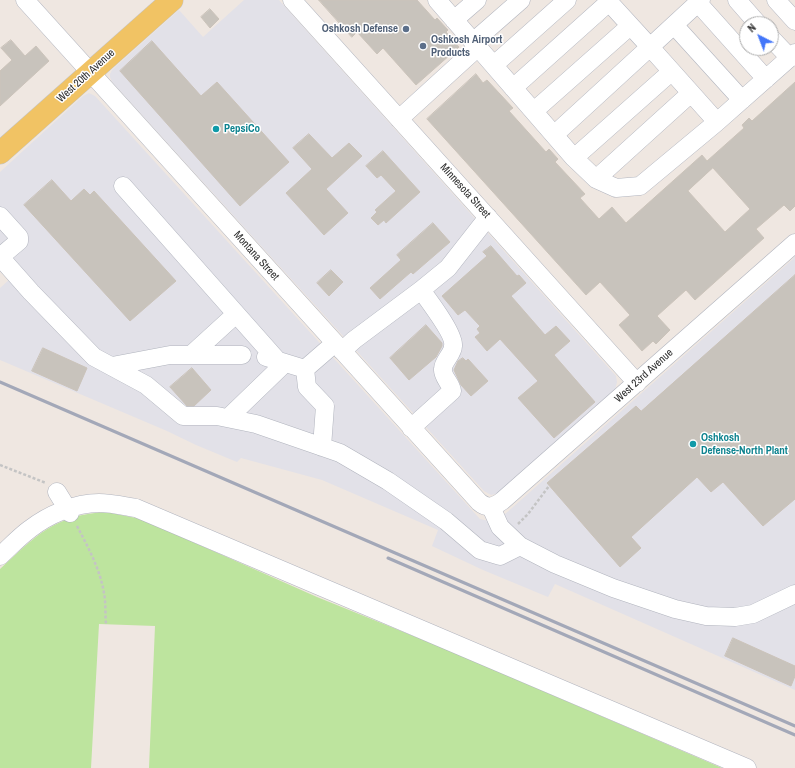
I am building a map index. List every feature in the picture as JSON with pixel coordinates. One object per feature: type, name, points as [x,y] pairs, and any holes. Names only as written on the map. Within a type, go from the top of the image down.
[{"type":"main road","name":"West 20th Avenue","points":[[0,153],[172,0]]},
{"type":"street","name":"Montana Street","points":[[25,0],[479,502],[485,506],[491,507]]},
{"type":"street","name":"Minnesota Street","points":[[292,0],[637,383]]},
{"type":"street","points":[[437,0],[574,158],[596,179],[616,188],[640,186],[717,122],[792,56],[779,45]]},
{"type":"street","points":[[454,20],[477,0]]},
{"type":"street","points":[[399,118],[521,0]]},
{"type":"street","points":[[494,65],[567,0]]},
{"type":"street","points":[[737,0],[751,16]]},
{"type":"street","points":[[776,0],[795,21]]},
{"type":"street","points":[[513,88],[608,1],[717,122]]},
{"type":"street","points":[[554,135],[700,2],[766,79]]},
{"type":"street","points":[[674,25],[742,100]]},
{"type":"street","points":[[534,111],[630,26]]},
{"type":"street","points":[[574,158],[671,72]]},
{"type":"street","points":[[596,179],[691,93]]},
{"type":"street","points":[[123,186],[236,314],[281,361]]},
{"type":"street","points":[[0,216],[19,237],[19,241],[0,257],[2,265],[94,356],[146,385],[183,416],[217,416],[256,424],[340,453],[388,481],[446,521],[480,550],[500,556],[520,546]]},
{"type":"street","points":[[305,369],[338,347],[354,340],[448,268],[488,217]]},
{"type":"street","name":"West 23rd Avenue","points":[[491,507],[502,502],[795,243]]},
{"type":"street","points":[[411,428],[452,391],[444,375],[443,368],[454,347],[452,337],[421,290]]},
{"type":"street","points":[[191,355],[236,314]]},
{"type":"street","points":[[112,366],[170,356],[244,355],[265,356],[305,369]]},
{"type":"street","points":[[228,418],[281,361]]},
{"type":"street","points":[[305,369],[307,387],[325,406],[322,447]]},
{"type":"street","points":[[57,492],[69,511]]},
{"type":"street","points":[[0,556],[29,529],[54,515],[87,504],[99,503],[136,508],[747,768]]},
{"type":"street","points":[[491,507],[500,527],[520,546],[555,564],[613,588],[675,609],[706,616],[735,617],[753,614],[795,594]]},
{"type":"path","points":[[0,465],[45,483],[57,492]]},
{"type":"path","points":[[503,530],[519,524],[549,486]]},
{"type":"path","points":[[69,511],[96,564],[101,579],[106,605],[106,624]]},
{"type":"shaded area","points":[[244,0],[279,0],[616,376],[617,382],[615,390],[499,493],[491,495],[484,491],[112,82],[110,74],[112,70],[179,10],[203,37]]},
{"type":"shaded area","points":[[89,93],[95,96],[480,519],[489,521],[504,515],[793,259],[795,255],[795,690],[555,584],[548,597],[483,570],[432,546],[438,530],[322,480],[241,458],[237,462],[0,360],[0,288],[10,279],[0,268],[0,172],[83,96]]},
{"type":"green space","points":[[106,512],[141,519],[317,597],[443,648],[722,768],[149,768],[155,626],[99,624],[91,768],[0,768],[0,569],[47,529],[73,518],[88,514]]},
{"type":"building","points":[[319,0],[417,0],[435,20],[437,18],[448,30],[446,32],[459,47],[416,85],[383,48],[377,54],[357,32],[352,37]]},
{"type":"building","points":[[210,9],[219,19],[210,28],[201,17]]},
{"type":"building","points":[[11,40],[25,56],[36,46],[49,61],[0,106],[0,71],[12,60],[1,48]]},
{"type":"building","name":"PepsiCo","points":[[152,41],[201,96],[217,82],[289,162],[240,206],[120,71]]},
{"type":"building","points":[[476,74],[483,83],[487,80],[513,108],[509,111],[546,152],[549,149],[558,159],[555,162],[585,194],[580,198],[599,219],[612,207],[626,223],[702,155],[707,161],[744,128],[742,125],[749,118],[752,121],[795,82],[795,206],[790,211],[784,205],[756,229],[764,238],[695,300],[686,290],[657,316],[670,330],[656,344],[653,341],[642,351],[619,325],[630,315],[600,282],[586,295],[427,119]],"holes":[[[713,168],[750,209],[725,232],[688,191]]]},
{"type":"building","points":[[309,134],[332,158],[349,143],[362,156],[326,189],[348,213],[324,235],[286,193],[312,169],[293,148]]},
{"type":"building","points":[[383,151],[420,192],[386,223],[384,220],[378,225],[371,218],[377,212],[375,210],[396,191],[381,175],[377,178],[366,166]]},
{"type":"building","points":[[52,180],[71,201],[84,189],[90,195],[94,191],[176,281],[130,321],[24,205]]},
{"type":"building","points":[[433,223],[450,242],[413,274],[411,272],[380,299],[370,288],[401,260],[397,255]]},
{"type":"building","points":[[491,246],[517,276],[519,275],[526,283],[511,296],[545,335],[556,326],[570,341],[554,355],[595,402],[554,438],[518,398],[538,381],[500,339],[487,351],[475,337],[480,333],[477,329],[480,326],[465,310],[458,315],[442,296],[487,256],[483,252]]},
{"type":"building","points":[[331,270],[343,282],[329,296],[317,283]]},
{"type":"building","name":"Oshkosh Defense-North Plant","points":[[795,275],[795,499],[763,526],[723,482],[711,492],[697,477],[631,537],[641,548],[620,567],[547,483],[636,406],[641,411]]},
{"type":"building","points":[[426,325],[442,343],[442,346],[436,357],[409,380],[390,358]]},
{"type":"building","points":[[43,348],[87,368],[77,391],[32,371]]},
{"type":"building","points":[[463,358],[466,361],[468,359],[488,381],[471,396],[461,385],[454,370],[458,361]]},
{"type":"building","points":[[192,368],[211,390],[194,406],[187,406],[170,387]]},
{"type":"building","points":[[733,638],[795,666],[795,676],[791,686],[725,656]]},
{"type":"railway","points":[[0,382],[795,726]]},
{"type":"railway","points":[[388,558],[795,735]]},
{"type":"place","name":"Oshkosh Defense","points":[[406,29]]},
{"type":"place","name":"Oshkosh Airport Products","points":[[423,46]]},
{"type":"place","name":"PepsiCo","points":[[216,129]]},
{"type":"place","name":"Oshkosh Defense-North Plant","points":[[693,444]]}]
